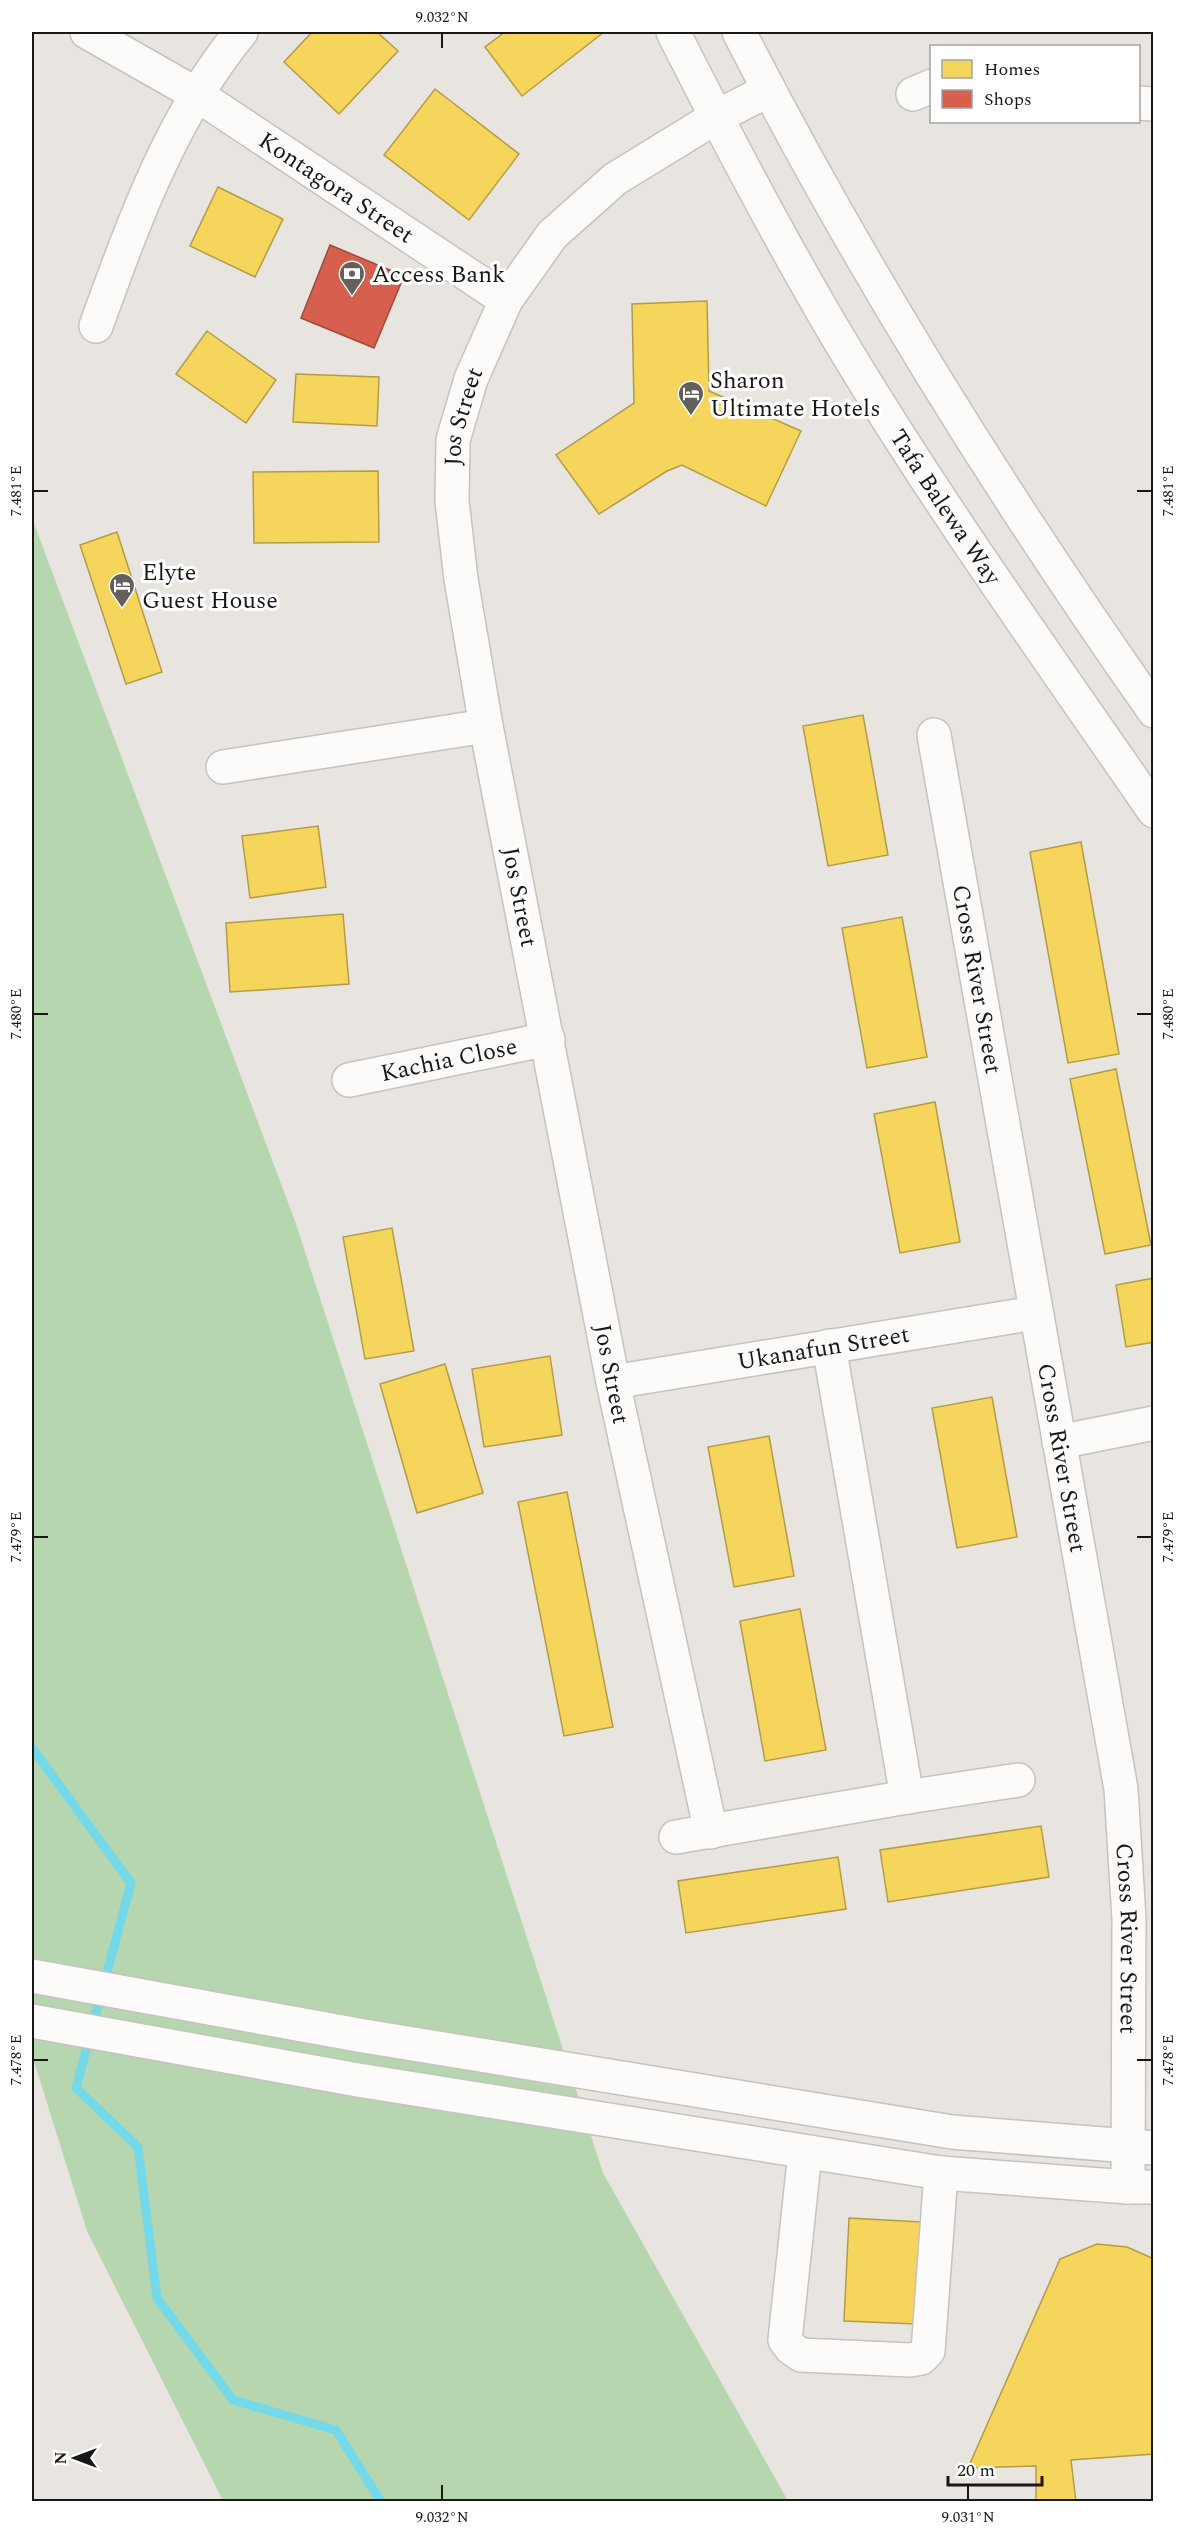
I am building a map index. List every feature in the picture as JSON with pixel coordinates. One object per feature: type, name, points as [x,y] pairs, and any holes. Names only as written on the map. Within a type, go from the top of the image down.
[{"type":"street","name":"Kontagora Street","points":[[87,32],[196,94],[506,300]]},
{"type":"street","points":[[96,326],[134,222],[196,94],[220,56],[241,32]]},
{"type":"street","name":"Tafa Balewa Way","points":[[674,32],[765,212],[838,337],[945,506],[1154,811]]},
{"type":"street","points":[[739,32],[769,90],[886,297],[970,434],[1099,634],[1154,711]]},
{"type":"street","name":"Jos Street","points":[[711,1832],[613,1383],[486,726],[461,579],[452,501],[453,440],[471,378],[506,300],[552,235],[615,179],[716,117],[769,90]]},
{"type":"street","points":[[224,767],[486,726]]},
{"type":"street","name":"Cross River Street","points":[[934,735],[1121,1789],[1141,2148],[1141,2187]]},
{"type":"street","name":"Kachia Close","points":[[349,1080],[548,1040]]},
{"type":"street","name":"Ukanafun Street","points":[[613,1383],[1035,1313]]},
{"type":"street","points":[[830,1346],[907,1797]]},
{"type":"street","points":[[1059,1442],[1154,1423]]},
{"type":"street","points":[[676,1837],[1018,1780]]},
{"type":"street","points":[[32,1976],[364,2036],[952,2132],[1141,2148]]},
{"type":"street","points":[[32,2021],[358,2080],[941,2173],[1141,2187]]},
{"type":"street","points":[[805,2152],[785,2340],[790,2348],[801,2355],[910,2360],[921,2358],[928,2351],[941,2173]]},
{"type":"green space","points":[[32,518],[296,1224],[603,2173],[788,2501],[223,2501],[87,2231],[32,2055]]},
{"type":"building: Homes","points":[[312,32],[377,32],[398,51],[339,114],[284,62]]},
{"type":"building: Homes","points":[[505,32],[604,32],[522,96],[485,47]]},
{"type":"building: Homes","points":[[435,89],[519,154],[469,220],[384,155]]},
{"type":"building: Homes","points":[[218,187],[283,219],[255,277],[190,246]]},
{"type":"building: Homes","name":"Sharon Ultimate Hotels","points":[[707,301],[709,391],[801,431],[766,506],[682,465],[667,471],[599,514],[556,455],[634,403],[632,304]]},
{"type":"building: Homes","points":[[207,331],[276,380],[246,423],[176,374]]},
{"type":"building: Homes","points":[[296,374],[379,377],[377,426],[293,422]]},
{"type":"building: Homes","points":[[378,471],[379,542],[254,543],[253,472]]},
{"type":"building: Homes","name":"Elyte Guest House","points":[[117,532],[162,672],[126,684],[80,545]]},
{"type":"building: Homes","points":[[863,715],[888,855],[828,866],[803,726]]},
{"type":"building: Homes","points":[[318,826],[326,887],[250,898],[242,836]]},
{"type":"building: Homes","points":[[1081,842],[1119,1054],[1068,1063],[1030,852]]},
{"type":"building: Homes","points":[[343,914],[349,984],[230,992],[226,923]]},
{"type":"building: Homes","points":[[902,917],[927,1057],[867,1068],[842,928]]},
{"type":"building: Homes","points":[[1116,1069],[1151,1245],[1105,1254],[1070,1079]]},
{"type":"building: Homes","points":[[935,1102],[960,1242],[900,1253],[874,1114]]},
{"type":"building: Homes","points":[[392,1228],[414,1351],[365,1359],[343,1237]]},
{"type":"building: Homes","points":[[1154,1278],[1154,1342],[1126,1347],[1116,1285]]},
{"type":"building: Homes","points":[[550,1356],[562,1435],[484,1447],[472,1369]]},
{"type":"building: Homes","points":[[445,1364],[483,1493],[417,1513],[380,1384]]},
{"type":"building: Homes","points":[[992,1397],[1017,1537],[957,1548],[932,1408]]},
{"type":"building: Homes","points":[[769,1436],[794,1576],[734,1587],[708,1447]]},
{"type":"building: Homes","points":[[567,1492],[613,1727],[564,1736],[518,1502]]},
{"type":"building: Homes","points":[[800,1609],[826,1750],[765,1761],[740,1621]]},
{"type":"building: Homes","points":[[1041,1826],[1049,1877],[888,1902],[880,1850]]},
{"type":"building: Homes","points":[[838,1857],[846,1909],[686,1933],[678,1881]]},
{"type":"building: Homes","points":[[849,2218],[921,2222],[916,2324],[844,2321]]},
{"type":"building: Homes","points":[[1097,2244],[1127,2247],[1154,2259],[1154,2454],[1071,2460],[1076,2502],[1036,2502],[1036,2466],[968,2468],[1060,2259]]},
{"type":"building: Shops","name":"Access Bank","points":[[330,245],[404,276],[374,348],[301,318]]},
{"type":"waterway","points":[[32,1748],[131,1883],[76,2088],[138,2147],[157,2298],[233,2400],[336,2430],[381,2502]]},
{"type":"place","name":"Access Bank","points":[[352,297]]},
{"type":"place","name":"Sharon Ultimate Hotels","points":[[691,417]]},
{"type":"place","name":"Elyte Guest House","points":[[122,609]]}]
